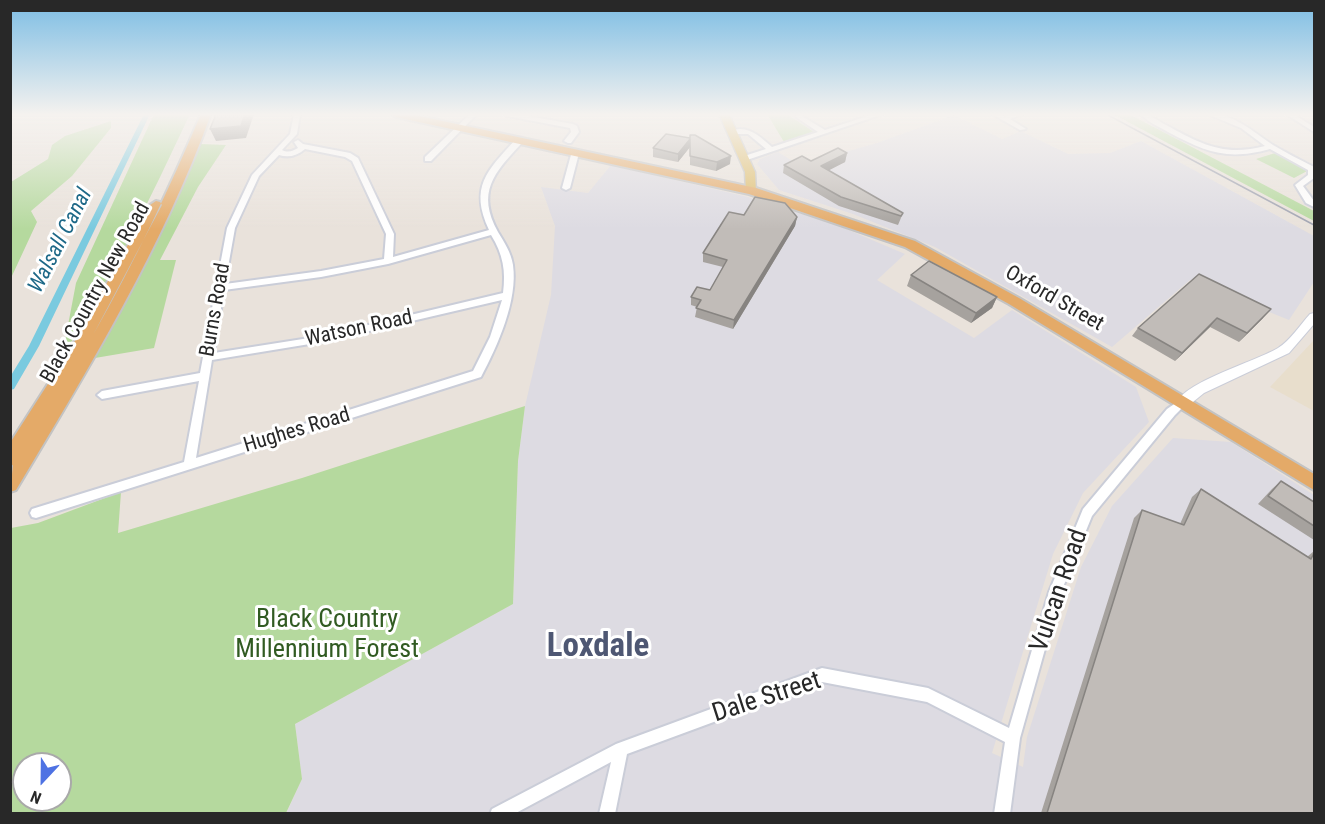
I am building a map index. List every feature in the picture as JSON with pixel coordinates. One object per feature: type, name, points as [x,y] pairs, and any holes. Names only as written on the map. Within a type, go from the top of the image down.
[{"type":"highway","name":"Black Country New Road","points":[[10,459],[124,266],[167,182],[179,152]]},
{"type":"highway","name":"Black Country New Road","points":[[10,485],[87,358],[145,253],[191,152]]},
{"type":"highway","name":"Oxford Street","points":[[575,153],[752,191],[910,244],[933,255],[1183,402],[1314,483]]},
{"type":"main road","points":[[741,152],[751,178],[752,191]]},
{"type":"main road","points":[[1183,402],[1200,390],[1285,350],[1314,317]]},
{"type":"street","name":"Burns Road","points":[[189,464],[231,228],[256,175],[276,152]]},
{"type":"street","points":[[266,164],[290,152]]},
{"type":"street","points":[[334,152],[347,155],[359,164],[390,234],[388,261]]},
{"type":"street","points":[[428,159],[435,152]]},
{"type":"street","points":[[509,152],[487,177],[484,215],[505,251],[509,268],[509,295]]},
{"type":"street","points":[[744,159],[764,152]]},
{"type":"street","points":[[1227,152],[1245,155],[1253,152]]},
{"type":"street","points":[[1282,152],[1302,163],[1313,173],[1299,185],[1308,201],[1314,205]]},
{"type":"street","points":[[566,188],[575,153]]},
{"type":"street","points":[[1302,163],[1314,161]]},
{"type":"street","points":[[221,288],[321,274],[388,261],[493,231]]},
{"type":"street","name":"Watson Road","points":[[209,357],[322,339],[509,295]]},
{"type":"street","name":"Hughes Road","points":[[36,513],[474,376],[479,371],[509,295]]},
{"type":"street","points":[[102,395],[204,376]]},
{"type":"street","name":"Vulcan Road","points":[[1002,813],[1013,738],[1055,592],[1087,513],[1171,412],[1183,402]]},
{"type":"street","name":"Dale Street","points":[[497,813],[621,749],[822,675],[928,695],[1013,738]]},
{"type":"street","points":[[607,813],[621,749]]},
{"type":"shaded area","points":[[779,152],[799,165],[843,152],[1162,152],[1314,236],[1314,282],[1289,320],[1190,280],[1112,347],[935,247],[853,214],[779,190],[757,164],[760,159]]},
{"type":"shaded area","points":[[611,165],[748,197],[832,223],[905,254],[877,280],[974,338],[1012,310],[1136,387],[1149,422],[1083,493],[1053,554],[992,753],[1023,767],[1027,737],[1081,567],[1112,506],[1173,438],[1231,442],[1314,495],[1314,813],[286,814],[302,779],[295,724],[513,604],[518,461],[525,406],[551,295],[555,226],[541,187],[588,193]]},
{"type":"shaded area","points":[[1314,340],[1314,411],[1270,387]]},
{"type":"green space","points":[[50,152],[91,152],[72,176],[31,211],[37,222],[11,278],[11,182],[48,159]]},
{"type":"green space","points":[[136,152],[171,152],[114,268],[62,357],[76,283]]},
{"type":"green space","points":[[197,152],[221,152],[198,187],[160,260],[176,260],[154,348],[95,358],[146,263]]},
{"type":"green space","points":[[1185,152],[1202,152],[1314,211],[1314,221]]},
{"type":"green space","points":[[1275,153],[1309,170],[1294,178],[1256,159]]},
{"type":"green space","name":"Black Country Millennium Forest","points":[[525,406],[518,461],[513,604],[295,724],[302,779],[286,813],[11,813],[11,528],[38,523],[121,492],[118,533],[302,478]]},
{"type":"building","points":[[690,152],[725,152],[731,156],[717,162],[690,156]]},
{"type":"building","points":[[829,152],[847,153],[821,166],[903,213],[901,216],[841,197],[784,165],[802,156],[811,161]]},
{"type":"building","points":[[755,197],[785,203],[797,217],[734,320],[696,308],[701,300],[691,297],[697,287],[710,290],[727,260],[703,253],[729,212],[744,215]]},
{"type":"building","points":[[929,261],[997,297],[976,313],[911,275]]},
{"type":"building","points":[[1199,274],[1271,309],[1247,333],[1217,318],[1182,353],[1138,328]]},
{"type":"building","points":[[1281,481],[1314,502],[1314,526],[1268,496]]},
{"type":"building","points":[[1201,489],[1311,559],[1314,553],[1314,813],[1047,813],[1142,510],[1184,525]]},
{"type":"waterway","name":"Walsall Canal","points":[[10,386],[34,346],[128,152]]},
{"type":"tram line","points":[[1178,152],[1314,225]]},
{"type":"district","name":"Loxdale","points":[[598,648]]}]
